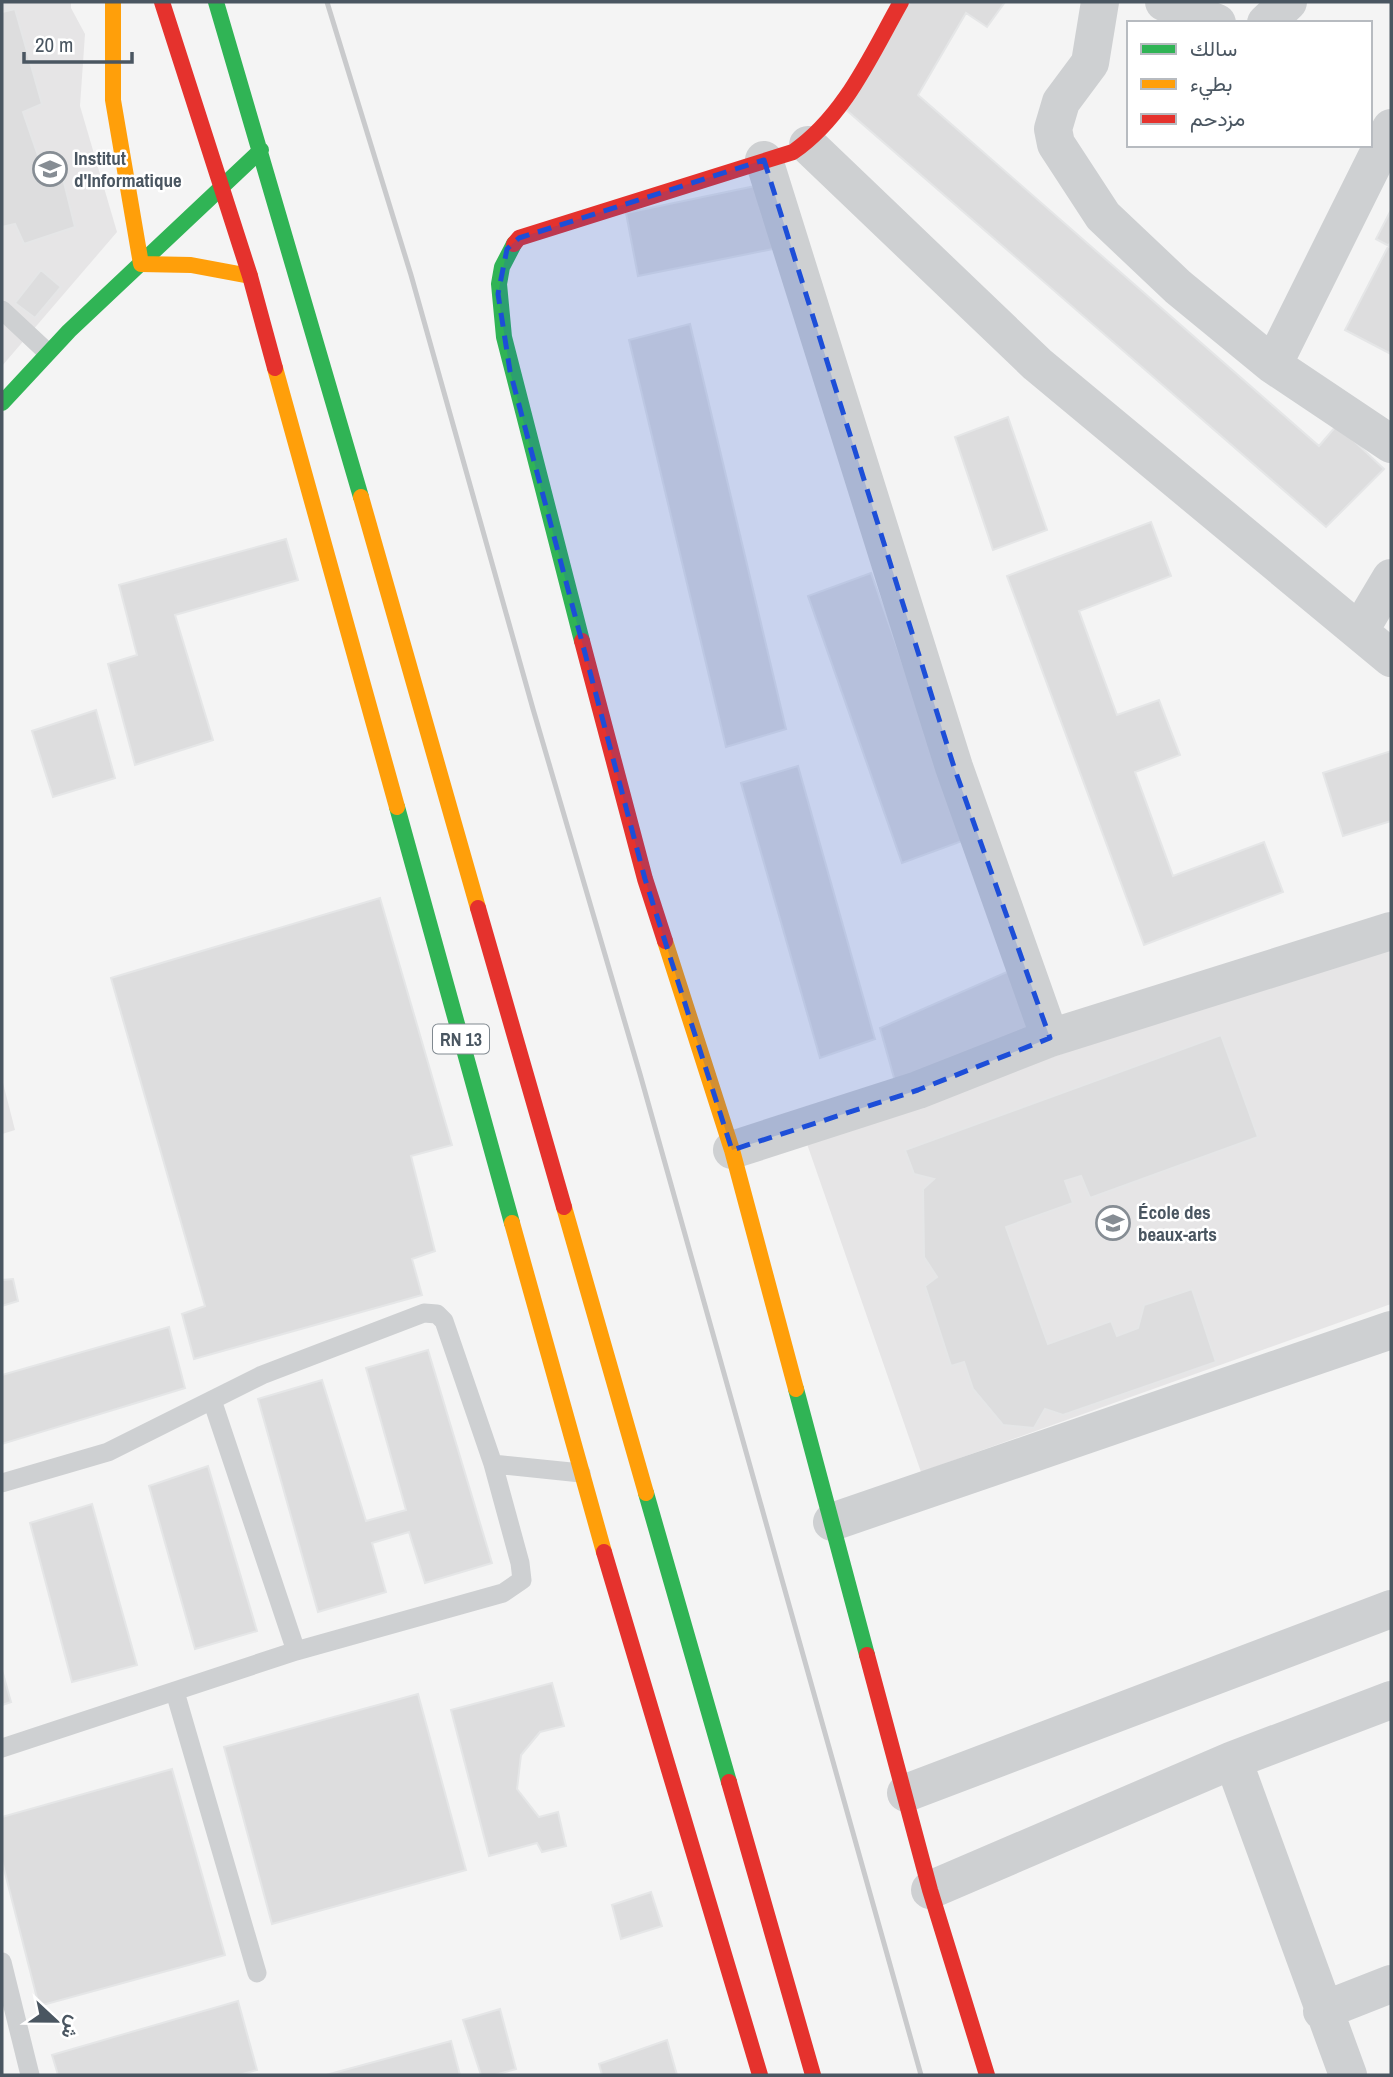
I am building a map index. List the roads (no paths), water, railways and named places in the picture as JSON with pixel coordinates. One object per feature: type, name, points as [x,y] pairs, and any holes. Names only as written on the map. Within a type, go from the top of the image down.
[{"type":"main road","points":[[113,2],[109,38],[114,99],[122,169],[141,264]]},
{"type":"main road","name":"RN 13","points":[[162,2],[222,181],[250,276],[581,1474],[760,2075]]},
{"type":"main road","name":"RN 13","points":[[216,2],[261,150],[813,2075]]},
{"type":"main road","points":[[901,2],[833,116],[808,145],[519,238],[508,249],[498,294],[510,372],[645,878],[732,1150],[930,1890],[987,2075]]},
{"type":"main road","points":[[2,403],[46,351],[141,264],[222,181],[261,150]]},
{"type":"main road","points":[[141,264],[191,265],[250,276]]},
{"type":"street","points":[[1100,2],[1090,64],[1062,102],[1054,120],[1056,144],[1103,216],[1178,287],[1273,365],[1391,444]]},
{"type":"street","points":[[1164,2],[1212,21]]},
{"type":"street","points":[[1268,21],[1288,2]]},
{"type":"street","points":[[1273,365],[1391,128]]},
{"type":"street","points":[[808,145],[1037,365],[1391,658]]},
{"type":"street","points":[[764,160],[954,767],[1050,1038]]},
{"type":"street","points":[[1360,630],[1391,578]]},
{"type":"street","points":[[732,1150],[918,1090],[1050,1038],[1391,931]]},
{"type":"street","points":[[832,1522],[1390,1333]]},
{"type":"street","points":[[906,1794],[1391,1609]]},
{"type":"street","points":[[930,1890],[1233,1760],[1391,1700]]},
{"type":"street","points":[[1233,1760],[1322,2011],[1339,2073]]},
{"type":"street","points":[[1322,2011],[1391,1984]]},
{"type":"lane","points":[[2,310],[46,351]]},
{"type":"lane","points":[[2,1483],[108,1452],[275,1370],[424,1313],[437,1314],[444,1321],[493,1464],[520,1563],[522,1580],[503,1593],[296,1651],[2,1748]]},
{"type":"lane","points":[[212,1401],[296,1651]]},
{"type":"lane","points":[[493,1464],[581,1474]]},
{"type":"lane","points":[[176,1692],[257,1973]]},
{"type":"lane","points":[[2,1962],[30,2075]]},
{"type":"railway","points":[[327,2],[411,275],[533,709],[640,1074],[921,2075]]},
{"type":"place","name":"Institut d'Informatique","points":[[50,169]]},
{"type":"place","name":"École des beaux-arts","points":[[1113,1223]]}]
